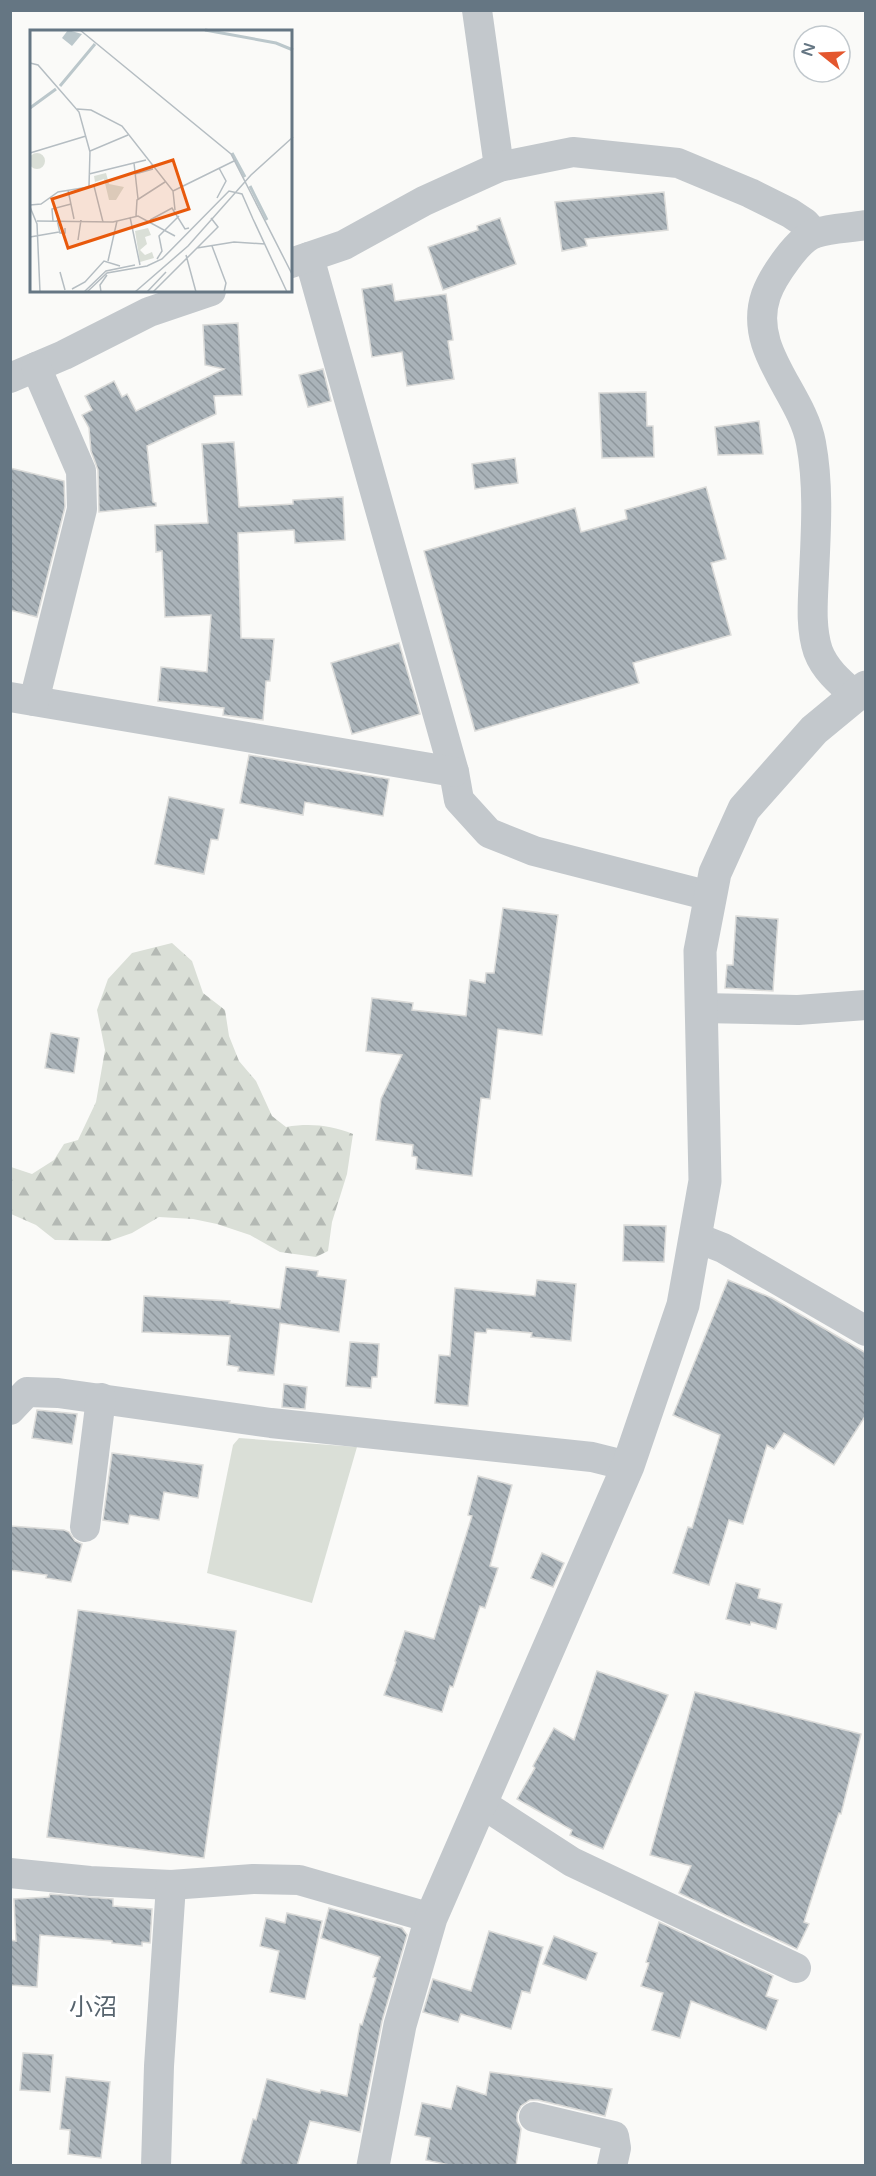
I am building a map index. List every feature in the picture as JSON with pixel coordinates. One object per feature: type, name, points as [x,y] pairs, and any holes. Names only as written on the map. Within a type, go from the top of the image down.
[{"type":"street","points":[[477,10],[499,167]]},
{"type":"street","points":[[710,896],[534,851],[489,833],[459,800],[454,772],[300,260],[344,245],[424,201],[499,167],[573,152],[678,163],[750,193],[790,213],[805,223],[814,233]]},
{"type":"street","points":[[373,2166],[400,2025],[431,1918],[628,1466],[683,1305],[705,1181],[700,951],[715,873],[744,809],[814,730],[861,692],[832,674],[819,651],[813,625],[816,523],[815,477],[811,442],[803,417],[770,355],[762,316],[766,296],[777,272],[792,253],[814,233],[866,225]]},
{"type":"street","points":[[208,292],[149,312],[23,372],[81,471],[82,509],[22,699],[454,772]]},
{"type":"street","points":[[701,1008],[798,1010],[866,1005]]},
{"type":"street","points":[[695,1237],[723,1248],[866,1331]]},
{"type":"street","points":[[10,1410],[27,1392],[58,1393],[271,1423],[592,1456],[628,1466]]},
{"type":"street","points":[[85,1527],[100,1398]]},
{"type":"street","points":[[481,1803],[572,1862],[796,1968]]},
{"type":"street","points":[[10,1873],[90,1881],[171,1885],[253,1879],[299,1880],[431,1918]]},
{"type":"street","points":[[156,2166],[159,2067],[171,1885]]},
{"type":"street","points":[[534,2117],[615,2136],[616,2148],[612,2166]]},
{"type":"green space","points":[[172,943],[192,961],[203,993],[225,1010],[229,1036],[239,1061],[256,1081],[272,1116],[286,1127],[320,1126],[353,1134],[347,1174],[332,1222],[328,1251],[316,1257],[280,1252],[250,1235],[193,1219],[159,1217],[132,1233],[109,1241],[55,1240],[36,1225],[11,1214],[11,1167],[32,1174],[54,1160],[64,1144],[78,1140],[96,1102],[105,1050],[97,1010],[108,979],[132,953]]},
{"type":"green space","points":[[239,1438],[357,1447],[312,1603],[207,1573],[233,1445]]},
{"type":"building","points":[[664,192],[668,230],[585,239],[587,246],[562,251],[555,202]]},
{"type":"building","points":[[500,218],[516,264],[443,290],[428,247],[478,230],[477,226]]},
{"type":"building","points":[[392,284],[395,301],[446,294],[453,340],[448,341],[454,379],[407,386],[402,352],[372,357],[362,289]]},
{"type":"building","points":[[238,323],[242,395],[214,396],[216,414],[147,446],[153,502],[156,506],[99,512],[98,470],[91,451],[89,428],[82,415],[92,410],[85,396],[114,381],[122,397],[127,394],[136,411],[224,369],[205,365],[203,325]]},
{"type":"building","points":[[323,369],[331,401],[308,407],[299,375]]},
{"type":"building","points":[[646,392],[647,426],[653,426],[654,457],[602,458],[599,393]]},
{"type":"building","points":[[759,421],[763,454],[718,455],[715,427]]},
{"type":"building","points":[[234,442],[239,507],[293,504],[293,500],[343,497],[345,540],[295,543],[294,530],[238,533],[241,638],[274,639],[270,681],[266,681],[263,720],[223,715],[224,708],[158,701],[161,667],[207,672],[211,615],[165,617],[162,551],[156,552],[155,525],[208,523],[202,444]]},
{"type":"building","points":[[515,458],[518,483],[475,489],[472,464]]},
{"type":"building","points":[[10,468],[64,481],[65,507],[37,617],[10,610]]},
{"type":"building","points":[[706,487],[726,559],[711,563],[731,635],[633,663],[639,683],[475,731],[424,551],[575,508],[581,532],[627,519],[625,510]]},
{"type":"building","points":[[399,643],[420,714],[352,734],[331,663]]},
{"type":"building","points":[[249,755],[389,779],[383,816],[305,802],[303,815],[240,803]]},
{"type":"building","points":[[169,797],[224,809],[218,840],[211,839],[204,874],[155,864]]},
{"type":"building","points":[[503,908],[558,915],[542,1035],[498,1029],[490,1099],[481,1098],[472,1176],[416,1169],[417,1157],[412,1156],[413,1145],[376,1140],[381,1099],[402,1055],[366,1051],[372,998],[413,1003],[412,1010],[466,1016],[470,980],[485,983],[486,973],[494,973]]},
{"type":"building","points":[[736,916],[778,919],[773,991],[725,988],[727,965],[733,965]]},
{"type":"building","points":[[51,1033],[79,1038],[74,1073],[45,1068]]},
{"type":"building","points":[[624,1225],[666,1226],[664,1262],[623,1261]]},
{"type":"building","points":[[286,1267],[318,1271],[317,1276],[346,1280],[339,1332],[280,1323],[274,1375],[238,1371],[239,1367],[227,1365],[230,1336],[142,1332],[144,1296],[230,1301],[229,1303],[280,1309]]},
{"type":"building","points":[[537,1280],[576,1284],[571,1341],[531,1337],[532,1333],[487,1329],[486,1333],[475,1332],[468,1406],[435,1403],[439,1355],[450,1356],[455,1288],[535,1296]]},
{"type":"building","points":[[728,1280],[772,1298],[866,1353],[866,1415],[834,1465],[784,1433],[774,1449],[767,1445],[743,1524],[729,1520],[709,1585],[673,1573],[688,1527],[692,1528],[720,1435],[673,1415]]},
{"type":"building","points":[[350,1342],[379,1344],[377,1377],[372,1377],[371,1388],[346,1386]]},
{"type":"building","points":[[284,1384],[307,1387],[305,1409],[282,1407]]},
{"type":"building","points":[[37,1410],[77,1414],[72,1444],[32,1438]]},
{"type":"building","points":[[112,1453],[203,1465],[198,1498],[164,1492],[159,1520],[130,1515],[128,1524],[103,1520]]},
{"type":"building","points":[[478,1476],[512,1485],[490,1566],[498,1568],[485,1608],[480,1606],[453,1687],[450,1686],[442,1712],[384,1695],[405,1631],[434,1639],[472,1516],[468,1515]]},
{"type":"building","points":[[10,1526],[69,1532],[75,1541],[82,1544],[71,1582],[46,1578],[47,1575],[10,1570]]},
{"type":"building","points":[[542,1553],[564,1563],[553,1587],[531,1578]]},
{"type":"building","points":[[736,1583],[760,1589],[758,1598],[782,1604],[776,1629],[751,1622],[750,1625],[726,1619]]},
{"type":"building","points":[[78,1610],[236,1631],[204,1858],[47,1837]]},
{"type":"building","points":[[597,1671],[668,1695],[603,1849],[570,1835],[572,1830],[517,1799],[554,1728],[574,1740]]},
{"type":"building","points":[[695,1692],[861,1734],[841,1814],[839,1813],[804,1922],[809,1924],[797,1949],[679,1893],[691,1866],[650,1855]]},
{"type":"building","points":[[50,1894],[113,1899],[113,1906],[152,1909],[150,1943],[142,1942],[142,1946],[40,1935],[37,1987],[10,1985],[10,1940],[16,1941],[14,1899],[49,1897]]},
{"type":"building","points":[[329,1908],[402,1928],[407,1935],[382,2021],[360,2132],[310,2121],[297,2166],[240,2166],[267,2079],[320,2093],[321,2090],[347,2096],[360,2024],[362,2025],[380,1957],[321,1938]]},
{"type":"building","points":[[287,1913],[322,1921],[305,1999],[270,1992],[279,1951],[260,1946],[266,1918],[285,1923]]},
{"type":"building","points":[[659,1922],[773,1976],[766,1996],[778,2000],[766,2030],[691,2001],[680,2038],[652,2030],[663,1993],[641,1986]]},
{"type":"building","points":[[489,1931],[543,1947],[530,1993],[522,1991],[511,2029],[461,2014],[458,2022],[423,2012],[433,1979],[471,1991]]},
{"type":"building","points":[[554,1936],[597,1953],[586,1980],[543,1964]]},
{"type":"building","points":[[23,2053],[53,2055],[50,2092],[20,2090]]},
{"type":"building","points":[[490,2072],[612,2089],[605,2116],[538,2100],[530,2100],[521,2106],[517,2114],[517,2121],[521,2129],[516,2166],[454,2166],[426,2160],[430,2138],[415,2135],[422,2103],[451,2109],[457,2086],[486,2095]]},
{"type":"building","points":[[66,2077],[110,2082],[101,2158],[68,2154],[70,2130],[60,2129]]},
{"type":"district","name":"小沼","points":[[93,2007]]}]
